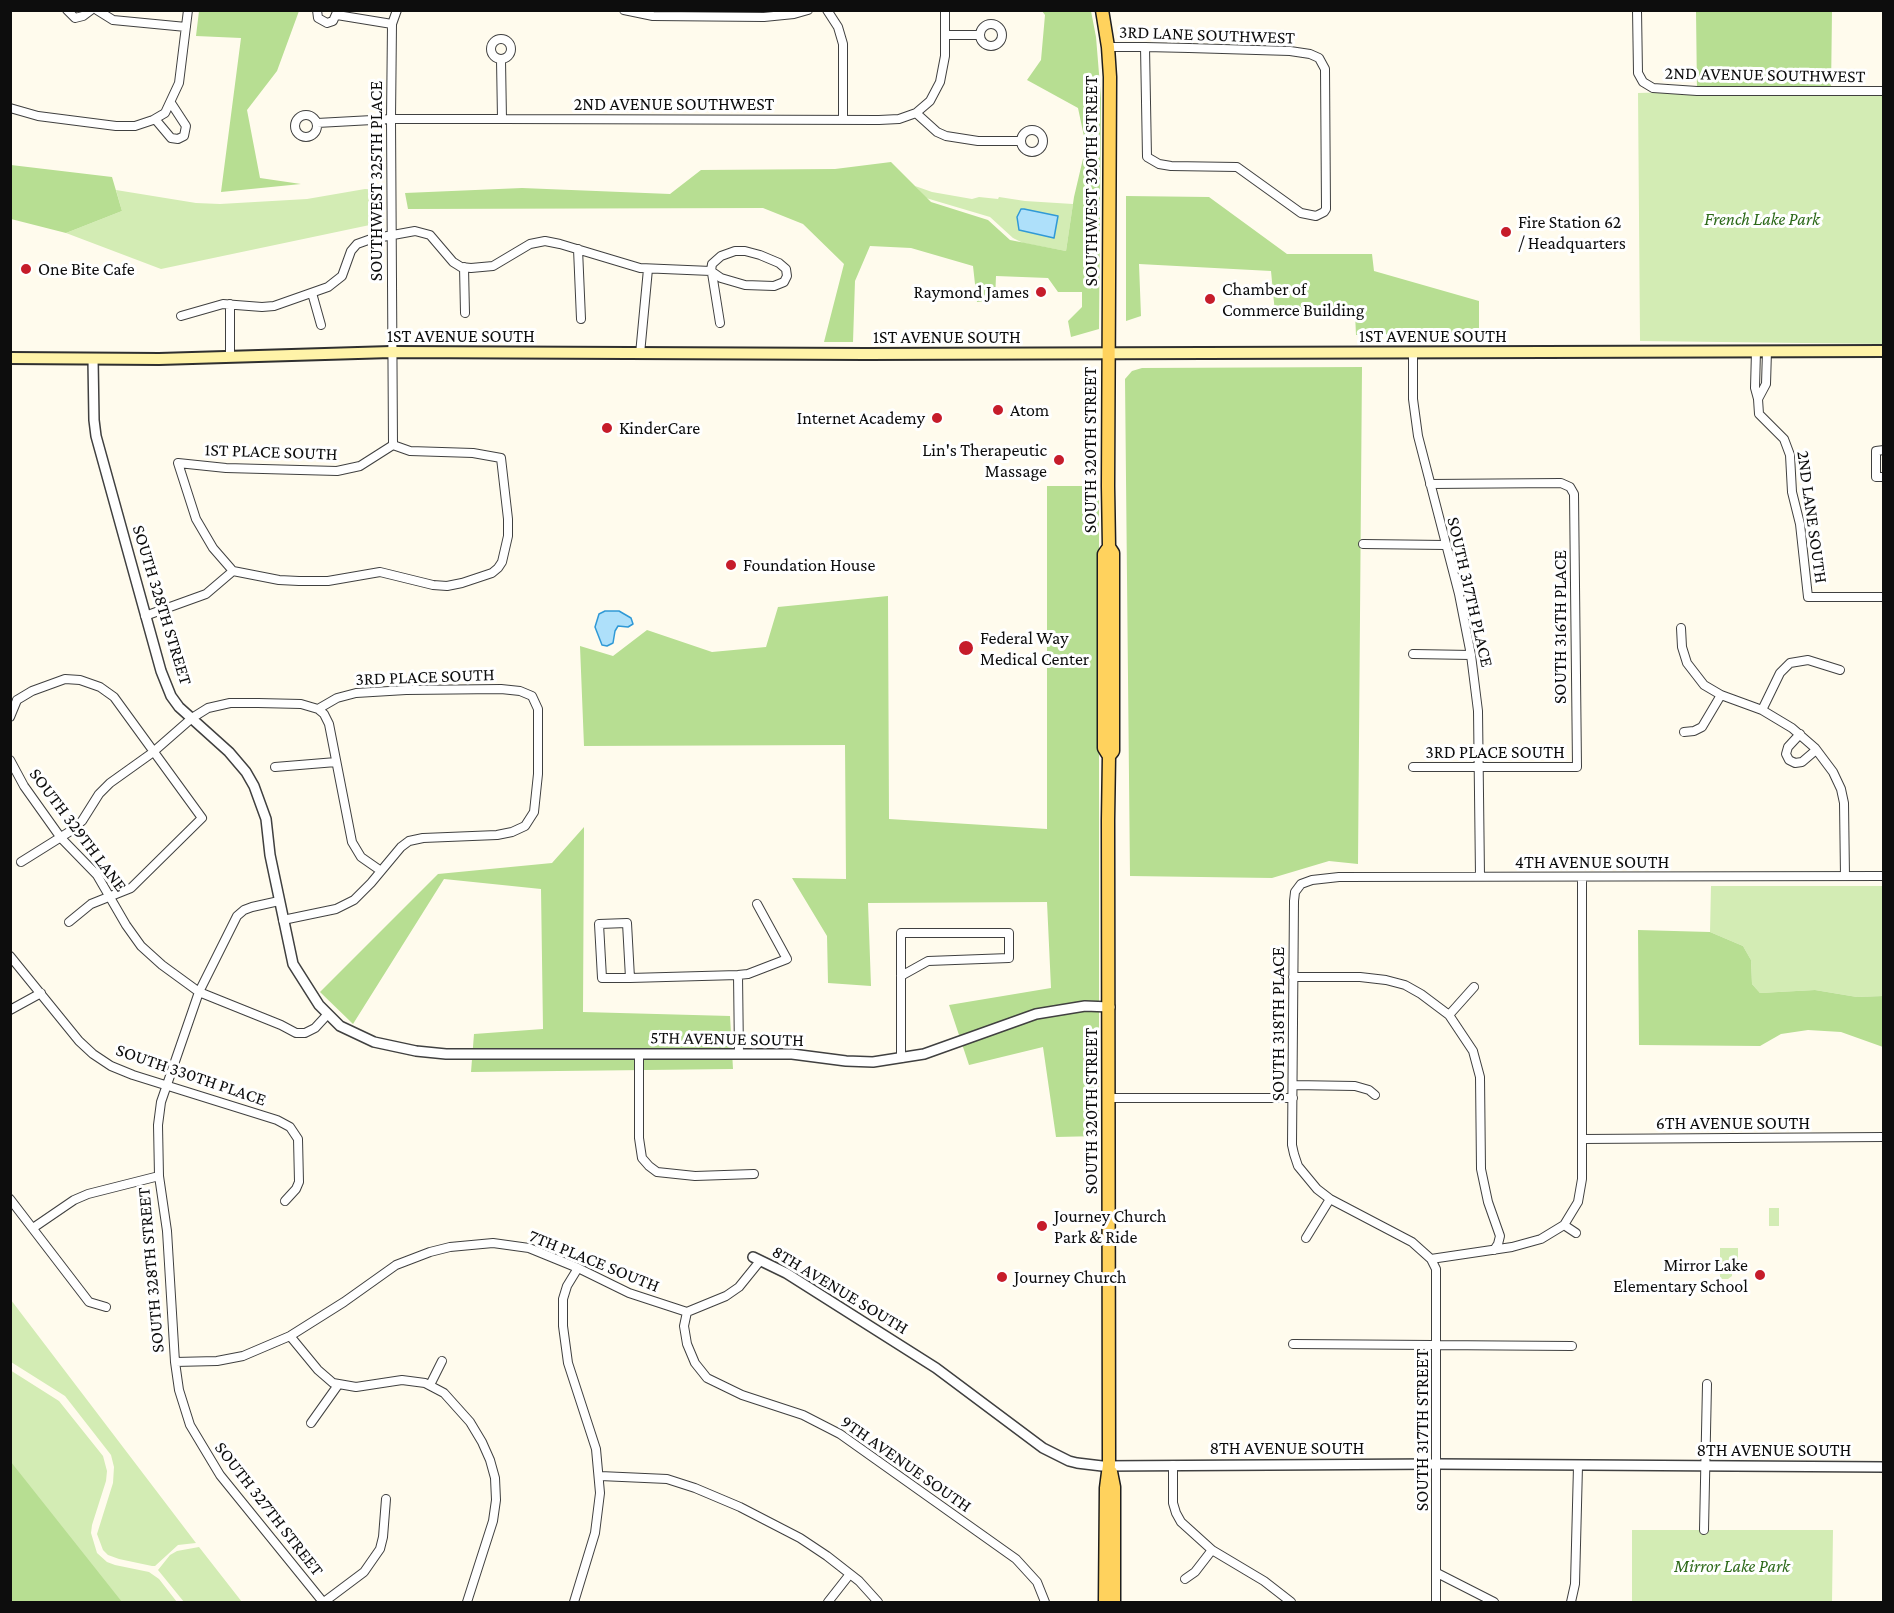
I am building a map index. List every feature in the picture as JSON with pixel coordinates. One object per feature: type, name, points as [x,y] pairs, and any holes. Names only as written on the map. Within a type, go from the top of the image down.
[{"type":"main road","name":"SOUTHWEST 320TH STREET","points":[[1102,10],[1108,47],[1110,148],[1108,353]]},
{"type":"main road","name":"1ST AVENUE SOUTH","points":[[10,358],[230,357],[391,352],[640,354],[1884,351]]},
{"type":"main road","name":"SOUTH 320TH STREET","points":[[1107,1602],[1110,1006],[1109,756],[1104,748],[1104,555],[1109,547],[1108,353]]},
{"type":"main road","name":"SOUTH 320TH STREET","points":[[1109,1466],[1114,1487],[1114,1602]]},
{"type":"street","points":[[67,10],[75,18],[91,10]]},
{"type":"street","points":[[97,10],[113,20],[186,27]]},
{"type":"street","points":[[10,108],[38,116],[116,126],[135,126],[165,113],[179,83],[188,10]]},
{"type":"street","points":[[317,10],[318,18],[323,22],[333,21],[337,13],[392,24]]},
{"type":"street","name":"SOUTHWEST 325TH PLACE","points":[[393,446],[391,119],[392,24],[397,10]]},
{"type":"street","points":[[624,10],[652,16],[764,17],[808,10]]},
{"type":"street","points":[[827,10],[838,27],[843,44],[843,120]]},
{"type":"street","points":[[945,10],[945,56],[940,82],[930,101],[916,113],[937,132],[946,136],[978,141],[1021,141]]},
{"type":"street","name":"2ND AVENUE SOUTHWEST","points":[[1637,10],[1638,73],[1647,86],[1697,92],[1884,91]]},
{"type":"street","points":[[945,35],[980,35]]},
{"type":"street","name":"3RD LANE SOUTHWEST","points":[[1108,47],[1146,47],[1304,52],[1322,61],[1325,77],[1326,209],[1320,214],[1306,215],[1265,189],[1237,167],[1159,165],[1147,157],[1146,47]]},
{"type":"street","points":[[501,60],[502,119]]},
{"type":"street","points":[[154,119],[171,138],[178,140],[184,136],[186,126],[171,103]]},
{"type":"street","name":"2ND AVENUE SOUTHWEST","points":[[316,123],[391,119],[843,120],[899,119],[916,113]]},
{"type":"street","points":[[181,316],[230,303],[268,307],[332,286],[341,278],[351,251],[357,244],[366,240],[415,231],[426,233],[435,240],[453,262],[464,267],[479,269],[493,266],[530,244],[541,241],[555,242],[624,265],[648,269],[711,272],[733,282],[760,286],[781,284],[787,276],[786,269],[779,263],[744,251],[731,252],[712,264],[711,272],[720,323]]},
{"type":"street","points":[[578,249],[581,319]]},
{"type":"street","points":[[464,267],[465,313]]},
{"type":"street","points":[[640,354],[648,269]]},
{"type":"street","points":[[312,293],[321,325]]},
{"type":"street","points":[[230,303],[230,357]]},
{"type":"street","name":"2ND LANE SOUTH","points":[[1762,351],[1766,384],[1758,399],[1759,414],[1784,439],[1790,455],[1792,492],[1800,524],[1808,597],[1884,597]]},
{"type":"street","name":"SOUTH 317TH PLACE","points":[[1413,353],[1413,399],[1418,436],[1459,594],[1471,655],[1478,711],[1480,876]]},
{"type":"street","name":"SOUTH 328TH STREET","points":[[93,359],[96,436],[166,685],[175,702],[239,763],[254,786],[266,819],[270,855],[293,964],[310,993],[327,1015],[340,1026]]},
{"type":"street","points":[[145,616],[206,594],[233,571],[279,580],[299,581],[328,581],[380,572],[433,585],[447,586],[492,573],[502,562],[508,536],[501,458],[473,453],[410,451],[393,446]]},
{"type":"street","name":"1ST PLACE SOUTH","points":[[233,571],[213,549],[196,519],[178,463],[226,468],[337,471],[360,466],[393,446]]},
{"type":"street","points":[[1884,450],[1876,450],[1876,477],[1884,477]]},
{"type":"street","name":"SOUTH 316TH PLACE","points":[[1430,484],[1561,483],[1570,487],[1574,494],[1577,767]]},
{"type":"street","points":[[1362,544],[1445,545]]},
{"type":"street","points":[[1681,628],[1682,647],[1687,663],[1704,685],[1721,695],[1762,710],[1800,734],[1833,772],[1841,789],[1845,817],[1845,876]]},
{"type":"street","points":[[1413,654],[1471,655]]},
{"type":"street","points":[[1762,710],[1780,673],[1790,663],[1808,660],[1840,670]]},
{"type":"street","points":[[10,717],[14,697],[65,679],[80,680],[100,687],[114,698],[152,753],[202,818],[131,888],[91,904],[69,922]]},
{"type":"street","name":"3RD PLACE SOUTH","points":[[318,709],[338,698],[368,692],[501,689],[520,691],[532,696],[538,709],[538,774],[534,812],[529,822],[519,830],[505,834],[411,840],[404,843],[381,871]]},
{"type":"street","points":[[1684,732],[1702,727],[1721,695]]},
{"type":"street","points":[[21,862],[61,838],[82,821],[99,794],[110,783],[208,708],[230,703],[301,704],[318,709],[324,714],[329,724],[352,842],[361,857],[381,871],[363,892],[346,905],[283,920]]},
{"type":"street","points":[[1800,734],[1786,750],[1789,760],[1795,763],[1802,762],[1816,750]]},
{"type":"street","name":"SOUTH 329TH LANE","points":[[10,760],[24,786],[61,838],[97,875],[141,946],[162,965],[199,992],[296,1033],[305,1033],[315,1028],[327,1015]]},
{"type":"street","points":[[275,767],[336,762]]},
{"type":"street","name":"3RD PLACE SOUTH","points":[[1413,767],[1577,767]]},
{"type":"street","name":"4TH AVENUE SOUTH","points":[[1301,884],[1327,878],[1884,876]]},
{"type":"street","points":[[1306,1238],[1330,1199],[1412,1242],[1431,1259],[1494,1250],[1541,1239],[1564,1226],[1574,1212],[1581,1193],[1583,1139],[1582,878]]},
{"type":"street","name":"SOUTH 318TH PLACE","points":[[1301,884],[1294,896],[1292,1145],[1298,1166],[1317,1189],[1330,1199]]},
{"type":"street","name":"SOUTH 328TH STREET","points":[[175,1362],[166,1231],[159,1176],[158,1125],[165,1085],[199,992],[237,916],[252,906],[279,902]]},
{"type":"street","points":[[630,978],[627,923],[599,924],[602,978],[630,978],[738,975],[753,973],[787,959],[757,904]]},
{"type":"street","points":[[901,976],[928,961],[1009,958],[1009,933],[901,933],[901,976],[902,1058]]},
{"type":"street","name":"SOUTH 330TH PLACE","points":[[10,956],[79,1041],[102,1061],[124,1072],[276,1120],[293,1130],[298,1139],[299,1182],[285,1201]]},
{"type":"street","points":[[738,975],[740,1054]]},
{"type":"street","points":[[1293,977],[1360,977],[1386,980],[1421,994],[1449,1015],[1473,1051],[1480,1077],[1481,1169],[1488,1202],[1500,1236],[1494,1250]]},
{"type":"street","points":[[1449,1015],[1474,987]]},
{"type":"street","points":[[10,1010],[41,993]]},
{"type":"street","name":"5TH AVENUE SOUTH","points":[[340,1026],[374,1042],[416,1051],[472,1055],[792,1054],[873,1062],[924,1054],[1036,1014],[1085,1006],[1110,1006]]},
{"type":"street","points":[[639,1054],[639,1138],[642,1158],[649,1166],[657,1172],[695,1176],[754,1174]]},
{"type":"street","points":[[1293,1086],[1355,1086],[1369,1090],[1375,1095]]},
{"type":"street","points":[[1109,1098],[1293,1098]]},
{"type":"street","name":"6TH AVENUE SOUTH","points":[[1583,1139],[1884,1137]]},
{"type":"street","points":[[33,1228],[74,1200],[88,1194],[159,1176]]},
{"type":"street","points":[[10,1199],[89,1302],[106,1308]]},
{"type":"street","points":[[1564,1226],[1576,1233]]},
{"type":"street","name":"7TH PLACE SOUTH","points":[[175,1362],[206,1362],[234,1358],[290,1336],[344,1302],[396,1265],[440,1250],[472,1244],[513,1245],[546,1254],[629,1293],[687,1312]]},
{"type":"street","points":[[687,1312],[726,1296],[739,1287],[757,1259]]},
{"type":"street","name":"8TH AVENUE SOUTH","points":[[757,1259],[786,1273],[936,1368],[1051,1453],[1077,1463],[1109,1466],[1437,1464],[1884,1467]]},
{"type":"street","name":"SOUTH 317TH STREET","points":[[1431,1259],[1436,1269],[1437,1602]]},
{"type":"street","points":[[574,1602],[595,1533],[600,1493],[600,1476],[590,1426],[568,1363],[563,1326],[563,1299],[567,1286],[578,1268]]},
{"type":"street","name":"9TH AVENUE SOUTH","points":[[687,1312],[684,1326],[687,1344],[695,1363],[706,1378],[742,1395],[803,1415],[840,1434],[1016,1559],[1036,1582],[1045,1602]]},
{"type":"street","points":[[290,1336],[323,1376],[338,1385],[367,1386],[407,1380],[430,1385],[450,1399],[470,1422],[482,1442],[495,1478],[496,1500],[493,1521],[467,1602]]},
{"type":"street","points":[[1293,1344],[1572,1346]]},
{"type":"street","points":[[430,1385],[442,1361]]},
{"type":"street","name":"SOUTH 327TH STREET","points":[[175,1362],[184,1410],[201,1445],[241,1502],[324,1602]]},
{"type":"street","points":[[1704,1530],[1707,1384]]},
{"type":"street","points":[[311,1423],[338,1385]]},
{"type":"street","points":[[1173,1465],[1173,1503],[1176,1513],[1198,1539],[1264,1581],[1291,1602]]},
{"type":"street","points":[[1571,1602],[1576,1574],[1578,1466]]},
{"type":"street","points":[[600,1476],[652,1477],[673,1480],[740,1507],[800,1538],[827,1556],[850,1574],[878,1602]]},
{"type":"street","points":[[324,1602],[364,1572],[380,1549],[386,1499]]},
{"type":"street","points":[[1185,1580],[1195,1572],[1212,1550]]},
{"type":"street","points":[[1437,1573],[1494,1602]]},
{"type":"street","points":[[828,1602],[850,1574]]},
{"type":"green space","points":[[199,11],[299,11],[277,71],[247,110],[260,178],[301,184],[221,192],[241,38],[196,36]]},
{"type":"green space","points":[[1042,11],[1091,11],[1096,37],[1101,98],[1099,329],[1071,337],[1068,321],[1082,307],[1082,292],[1058,292],[1048,278],[996,276],[995,300],[977,302],[973,266],[911,248],[870,246],[855,281],[853,342],[824,342],[844,264],[803,224],[763,208],[408,209],[405,193],[522,188],[670,194],[701,170],[835,169],[891,162],[931,202],[988,220],[1010,240],[1066,251],[1074,197],[1086,146],[1078,108],[1027,80],[1041,60],[1045,15]]},
{"type":"green space","points":[[1696,11],[1832,11],[1831,91],[1697,91]]},
{"type":"green space","name":"French Lake Park","points":[[1883,91],[1883,344],[1640,341],[1638,93]]},
{"type":"green space","points":[[11,165],[112,177],[122,211],[66,233],[11,219]]},
{"type":"green space","points":[[915,186],[932,192],[972,199],[979,197],[998,199],[999,197],[1073,204],[1066,251],[1023,243],[1013,238],[990,217],[926,198]]},
{"type":"green space","points":[[365,189],[383,190],[384,222],[161,269],[66,233],[122,211],[116,190],[196,203],[220,204],[307,199]]},
{"type":"green space","points":[[1126,196],[1209,197],[1287,254],[1372,254],[1374,271],[1479,301],[1479,333],[1356,335],[1355,313],[1275,313],[1271,271],[1139,264],[1141,316],[1126,321]]},
{"type":"green space","points":[[1362,367],[1358,864],[1329,861],[1272,878],[1130,876],[1125,379],[1132,371],[1142,368]]},
{"type":"green space","points":[[1047,486],[1099,486],[1099,1136],[1056,1137],[1043,1047],[969,1065],[949,1005],[1051,988],[1047,902],[868,903],[871,986],[828,983],[827,936],[792,878],[846,879],[845,745],[584,746],[580,646],[613,656],[647,630],[712,652],[766,647],[778,607],[888,596],[889,819],[1047,829]]},
{"type":"green space","points":[[584,827],[583,1012],[730,1016],[733,1069],[471,1072],[474,1034],[543,1029],[541,889],[444,879],[353,1024],[320,992],[438,874],[552,863]]},
{"type":"green space","points":[[1711,886],[1883,886],[1883,996],[1857,997],[1815,990],[1760,993],[1752,984],[1751,960],[1743,946],[1710,932]]},
{"type":"green space","points":[[1638,930],[1710,932],[1743,946],[1751,960],[1752,984],[1760,993],[1815,990],[1857,997],[1883,996],[1883,1047],[1841,1032],[1808,1030],[1781,1034],[1760,1046],[1639,1045]]},
{"type":"green space","points":[[1769,1208],[1779,1208],[1779,1226],[1769,1226]]},
{"type":"green space","points":[[1720,1248],[1738,1248],[1738,1265],[1728,1279],[1720,1279]]},
{"type":"green space","points":[[10,1300],[196,1543],[178,1545],[155,1566],[119,1559],[108,1555],[103,1550],[97,1534],[113,1483],[114,1467],[111,1455],[65,1396],[11,1362]]},
{"type":"green space","points":[[10,1370],[59,1401],[103,1456],[107,1471],[106,1481],[91,1533],[97,1553],[107,1562],[115,1565],[149,1572],[159,1579],[177,1602],[11,1602]]},
{"type":"green space","points":[[11,1462],[122,1602],[11,1602]]},
{"type":"green space","name":"Mirror Lake Park","points":[[1632,1530],[1833,1530],[1832,1602],[1632,1602]]},
{"type":"green space","points":[[199,1547],[242,1602],[184,1602],[158,1570],[170,1555],[177,1551]]},
{"type":"water","points":[[1021,209],[1058,216],[1054,238],[1019,230],[1017,217]]},
{"type":"water","points":[[605,611],[619,611],[631,618],[633,624],[628,627],[618,626],[613,643],[607,646],[602,645],[595,627],[599,614]]},
{"type":"place","name":"Fire Station 62 / Headquarters","points":[[1506,232]]},
{"type":"place","name":"One Bite Cafe","points":[[26,269]]},
{"type":"place","name":"Raymond James","points":[[1041,292]]},
{"type":"place","name":"Chamber of Commerce Building","points":[[1210,299]]},
{"type":"place","name":"Atom","points":[[998,410]]},
{"type":"place","name":"Internet Academy","points":[[937,418]]},
{"type":"place","name":"KinderCare","points":[[607,428]]},
{"type":"place","name":"Lin's Therapeutic Massage","points":[[1059,460]]},
{"type":"place","name":"Foundation House","points":[[731,565]]},
{"type":"place","name":"Federal Way Medical Center","points":[[966,648]]},
{"type":"place","name":"Journey Church Park & Ride","points":[[1042,1226]]},
{"type":"place","name":"Mirror Lake Elementary School","points":[[1760,1275]]},
{"type":"place","name":"Journey Church","points":[[1002,1277]]}]
